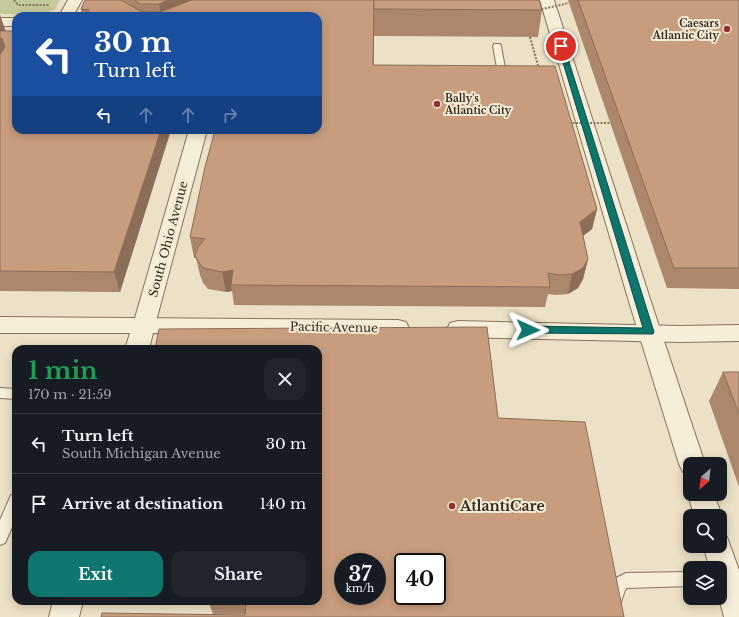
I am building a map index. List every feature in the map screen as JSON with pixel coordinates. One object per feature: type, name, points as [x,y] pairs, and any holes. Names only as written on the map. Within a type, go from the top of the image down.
[{"type":"street","points":[[542,5],[690,457]]},
{"type":"street","points":[[0,22],[12,22]]},
{"type":"street","name":"South Ohio Avenue","points":[[138,345],[197,134]]},
{"type":"street","name":"Pacific Avenue","points":[[0,325],[416,328]]},
{"type":"street","points":[[440,329],[649,332],[680,334],[739,333]]},
{"type":"street","points":[[727,586],[739,616]]},
{"type":"street","points":[[64,617],[67,605]]},
{"type":"lane","points":[[497,46],[501,68]]},
{"type":"lane","points":[[0,393],[12,394]]},
{"type":"lane","points":[[0,538],[12,510]]},
{"type":"lane","points":[[614,617],[612,605],[618,586],[626,580],[683,579]]},
{"type":"path","points":[[14,0],[18,5],[71,7]]},
{"type":"path","points":[[542,5],[569,2]]},
{"type":"path","points":[[530,37],[540,71]]},
{"type":"path","points":[[562,123],[610,123]]},
{"type":"green space","points":[[0,0],[60,0],[55,9],[48,12],[12,12],[12,14],[0,14]]},
{"type":"building","points":[[85,0],[121,0],[142,12],[88,12],[89,10],[81,9]]},
{"type":"building","points":[[134,0],[168,0],[159,4],[140,4]]},
{"type":"building","points":[[192,0],[374,0],[373,65],[555,66],[597,209],[580,222],[588,259],[583,268],[572,274],[559,275],[548,273],[550,287],[231,285],[233,270],[222,272],[204,268],[199,263],[195,255],[198,247],[205,239],[190,237],[205,167],[214,134],[322,134],[322,12],[160,12]]},
{"type":"building","points":[[374,0],[539,0],[542,10],[374,9]]},
{"type":"building","points":[[578,0],[739,0],[739,268],[674,268]]},
{"type":"building","points":[[0,31],[12,31],[12,134],[160,134],[114,272],[0,271],[0,55],[5,47],[2,38],[0,38]]},
{"type":"building","name":"AtlantiCare","points":[[487,327],[498,418],[585,422],[624,617],[101,617],[102,613],[245,615],[246,605],[322,605],[322,345],[156,345],[159,329]]},
{"type":"building","points":[[723,372],[739,372],[739,414]]},
{"type":"place","name":"Caesars Atlantic City","points":[[727,29]]},
{"type":"place","name":"Bally's Atlantic City","points":[[437,104]]},
{"type":"place","name":"AtlantiCare","points":[[452,506]]},
{"type":"route","points":[[528,330],[649,332],[561,46]]}]
